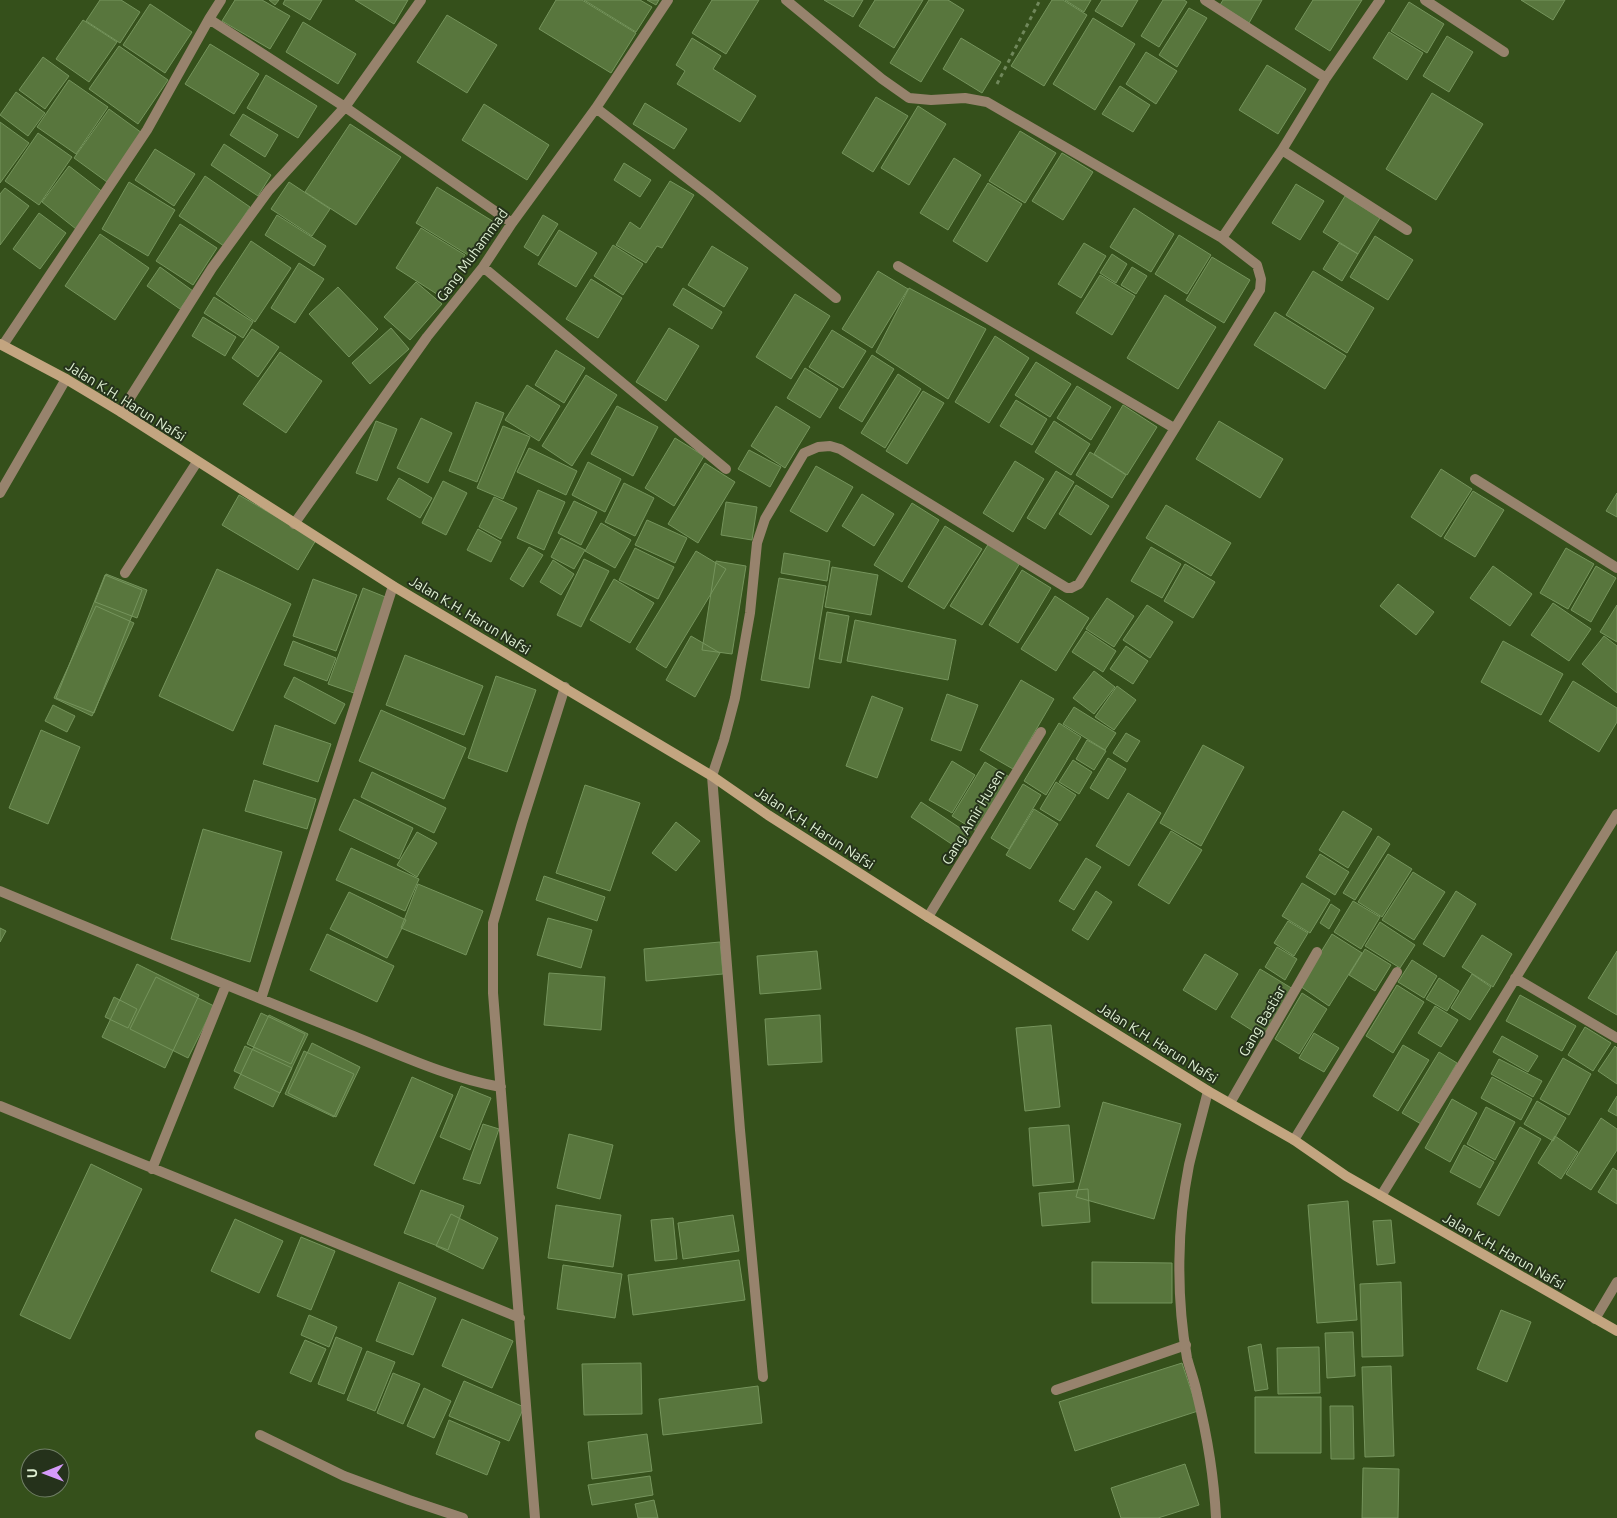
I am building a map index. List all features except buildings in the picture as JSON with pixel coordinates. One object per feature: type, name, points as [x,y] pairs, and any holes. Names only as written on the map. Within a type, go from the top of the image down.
[{"type":"main road","name":"Jalan K.H. Harun Nafsi","points":[[2,344],[121,412],[393,586],[712,776],[768,815],[928,917],[1208,1091],[1294,1140],[1346,1176],[1617,1331]]},
{"type":"street","points":[[2,344],[147,130],[221,0]]},
{"type":"street","points":[[121,412],[212,268],[270,190],[345,107],[421,0]]},
{"type":"street","name":"Gang Muhammad","points":[[294,524],[427,337],[483,267],[512,223],[596,108],[668,0]]},
{"type":"street","points":[[763,1377],[740,1130],[712,776],[724,740],[734,698],[750,613],[758,543],[765,518],[804,453],[818,447],[830,446],[840,449],[1067,588],[1071,588],[1078,584],[1260,290],[1261,279],[1257,265],[1222,238],[987,102],[966,98],[931,100],[909,98],[882,79],[786,0]]},
{"type":"street","points":[[1205,0],[1326,78]]},
{"type":"street","points":[[1222,238],[1282,150],[1326,78],[1380,0]]},
{"type":"street","points":[[1425,0],[1504,52]]},
{"type":"street","points":[[209,19],[345,107],[512,223]]},
{"type":"street","points":[[596,108],[836,298]]},
{"type":"street","points":[[1282,150],[1407,230]]},
{"type":"street","points":[[898,266],[1174,428]]},
{"type":"street","points":[[483,267],[726,469]]},
{"type":"street","points":[[0,493],[66,379]]},
{"type":"street","points":[[126,573],[197,462]]},
{"type":"street","points":[[1475,479],[1617,568]]},
{"type":"street","points":[[261,1000],[393,586]]},
{"type":"street","points":[[535,1518],[493,993],[493,923],[522,822],[565,687]]},
{"type":"street","name":"Gang Amir Husen","points":[[928,917],[1041,732]]},
{"type":"street","points":[[1381,1196],[1617,814]]},
{"type":"street","points":[[0,891],[261,1000],[441,1070],[480,1083],[501,1087]]},
{"type":"street","name":"Gang Bastiar","points":[[1230,1103],[1317,952]]},
{"type":"street","points":[[1294,1140],[1397,972]]},
{"type":"street","points":[[1515,978],[1617,1038]]},
{"type":"street","points":[[152,1169],[226,985]]},
{"type":"street","points":[[1208,1091],[1189,1166],[1181,1220],[1180,1280],[1187,1358],[1210,1452],[1216,1518]]},
{"type":"street","points":[[0,1106],[520,1318]]},
{"type":"street","points":[[1595,1319],[1617,1282]]},
{"type":"street","points":[[1056,1390],[1186,1344]]},
{"type":"street","points":[[260,1436],[344,1476],[463,1518]]},
{"type":"path","points":[[987,102],[1040,0]]}]
